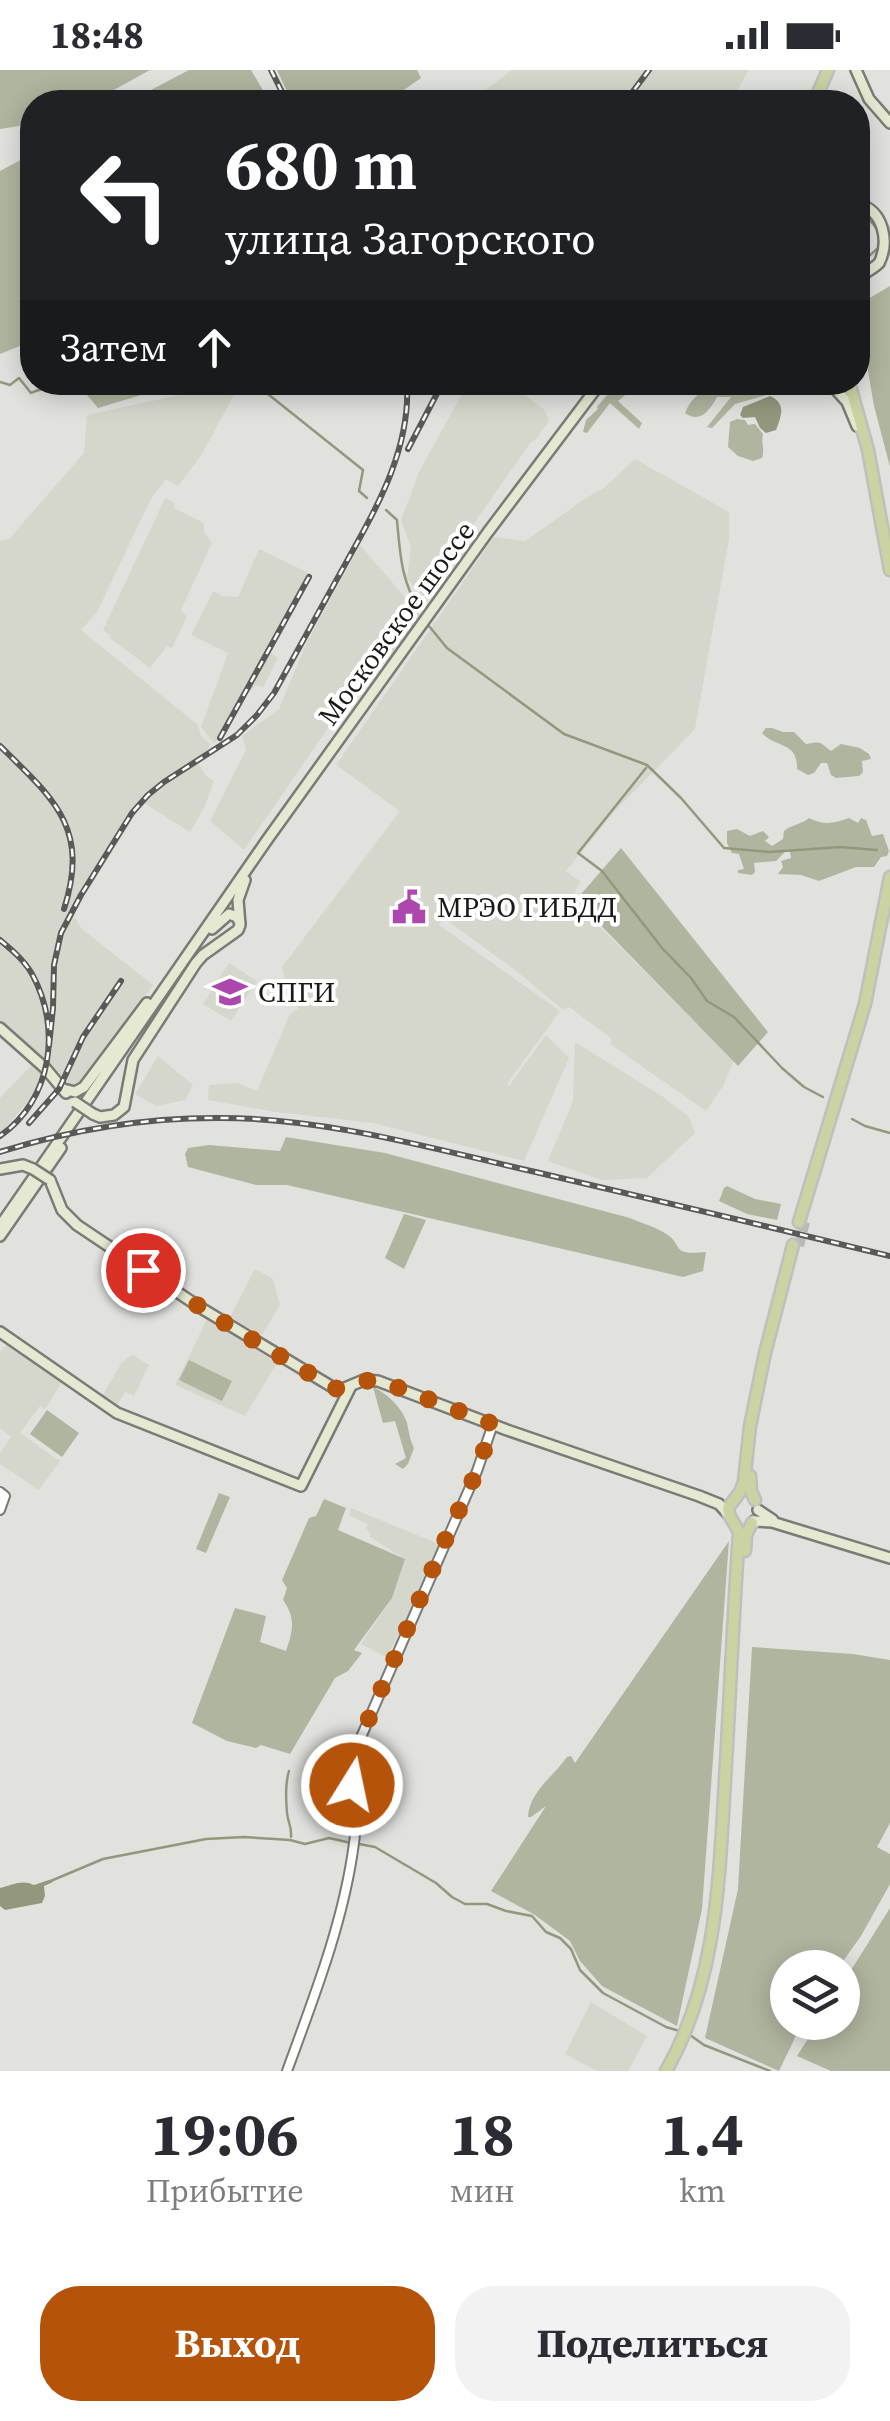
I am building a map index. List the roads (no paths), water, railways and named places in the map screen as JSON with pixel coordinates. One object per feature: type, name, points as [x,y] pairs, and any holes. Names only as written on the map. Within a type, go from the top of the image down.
[{"type":"main road","points":[[870,100],[890,123]]},
{"type":"main road","points":[[870,208],[880,216],[888,237],[880,262],[870,270]]},
{"type":"main road","name":"Московское шоссе","points":[[103,1081],[488,532],[597,395]]},
{"type":"main road","points":[[841,395],[869,455]]},
{"type":"main road","points":[[855,395],[890,570]]},
{"type":"main road","points":[[856,395],[871,441],[890,534]]},
{"type":"main road","name":"Московское шоссе","points":[[103,1081],[273,835]]},
{"type":"main road","points":[[890,877],[864,1004],[802,1222],[866,1022],[890,913]]},
{"type":"main road","points":[[0,1028],[46,1069],[75,1102],[93,1114],[114,1115],[124,1107],[130,1069],[139,1049],[203,954],[238,930],[238,898],[245,879]]},
{"type":"main road","points":[[223,908],[237,912],[240,925]]},
{"type":"main road","points":[[212,928],[229,914],[237,917],[240,925]]},
{"type":"main road","points":[[62,1089],[75,1092],[90,1082],[159,986],[190,951]]},
{"type":"main road","points":[[0,1226],[103,1081]]},
{"type":"main road","points":[[0,1236],[103,1081]]},
{"type":"main road","points":[[0,1170],[23,1165],[33,1169],[50,1183],[68,1218],[216,1318],[334,1388],[340,1390],[364,1380],[378,1380],[722,1506],[740,1534],[716,1906],[694,2017]]},
{"type":"main road","points":[[669,2071],[694,2017],[714,1959],[722,1908],[746,1546],[755,1514],[750,1483],[756,1427],[796,1245],[765,1353],[750,1426],[744,1482],[729,1504],[731,1518],[741,1526],[755,1514]]},
{"type":"main road","points":[[0,1332],[118,1413],[300,1486],[351,1385]]},
{"type":"main road","points":[[699,1496],[723,1501],[746,1496],[755,1514],[769,1521],[890,1558]]},
{"type":"street","points":[[288,2071],[338,1918],[355,1839],[355,1751],[477,1471],[493,1424]]},
{"type":"street","points":[[0,1510],[3,1494]]},
{"type":"waterway","points":[[870,221],[879,231]]},
{"type":"waterway","points":[[870,255],[878,248],[880,238]]},
{"type":"waterway","points":[[0,382],[10,385],[20,379]]},
{"type":"waterway","points":[[269,395],[363,470],[359,491],[367,498]]},
{"type":"waterway","points":[[386,510],[397,520],[405,578],[420,610]]},
{"type":"waterway","points":[[429,626],[447,648],[564,734],[647,765],[724,848],[769,852],[840,847],[877,850]]},
{"type":"waterway","points":[[646,768],[578,853],[602,871],[707,1001],[734,1017],[782,1068],[823,1097]]},
{"type":"waterway","points":[[852,1119],[890,1133]]},
{"type":"waterway","points":[[289,1771],[286,1797],[291,1837]]},
{"type":"waterway","points":[[53,1880],[103,1859],[206,1839],[244,1837],[305,1844],[329,1838],[351,1843]]},
{"type":"waterway","points":[[359,1844],[375,1847],[465,1904],[487,1904],[532,1916],[546,1932],[571,1949],[580,1970],[603,1993],[683,2032]]},
{"type":"waterway","points":[[690,2035],[704,2045],[770,2071]]},
{"type":"tunnel","points":[[799,1246],[805,1222]]},
{"type":"railway","points":[[271,70],[281,90]]},
{"type":"railway","points":[[634,90],[649,70]]},
{"type":"railway","points":[[49,1046],[54,965],[61,933],[81,895],[132,813],[148,795],[237,735],[274,693],[388,481],[403,433],[407,395]]},
{"type":"railway","points":[[408,449],[436,395]]},
{"type":"railway","points":[[220,738],[309,577]]},
{"type":"railway","points":[[0,746],[36,782],[62,817],[73,857],[64,909]]},
{"type":"railway","points":[[0,940],[32,974],[47,1017],[49,1039],[47,1062],[31,1103],[0,1136]]},
{"type":"railway","points":[[29,1123],[59,1089],[83,1037],[121,981]]},
{"type":"railway","points":[[0,1152],[53,1137],[161,1120],[216,1118],[299,1123],[422,1145],[890,1256]]},
{"type":"place","name":"МРЭО ГИБДД","points":[[409,907]]},
{"type":"place","name":"СПГИ","points":[[230,992]]}]
